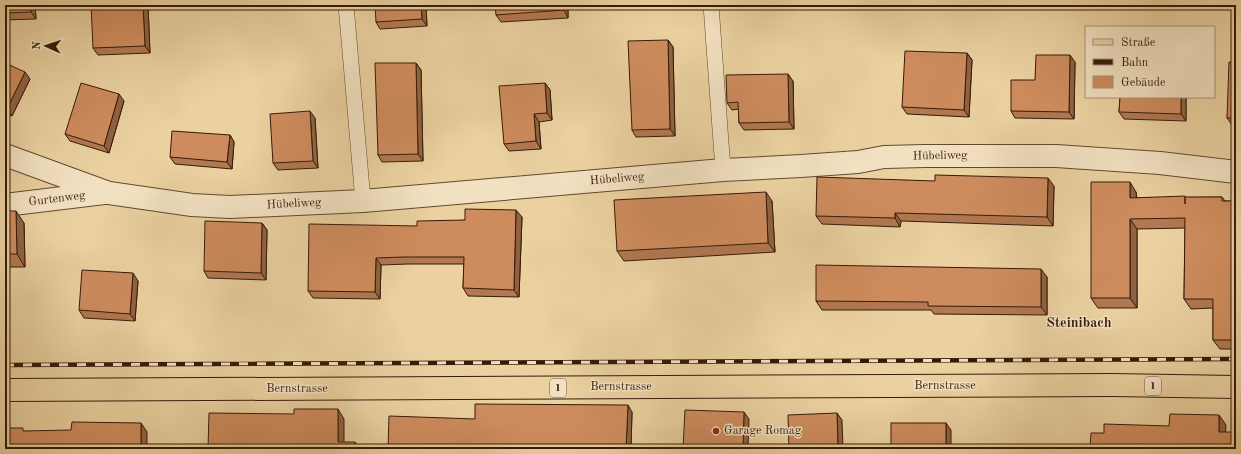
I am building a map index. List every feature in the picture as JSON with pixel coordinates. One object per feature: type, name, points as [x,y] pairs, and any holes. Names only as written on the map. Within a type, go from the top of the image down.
[{"type":"main road","name":"Bernstrasse","points":[[5,390],[1096,385],[1236,387]]},
{"type":"street","name":"Hübeliweg","points":[[5,155],[109,192],[192,205],[230,207],[363,201],[723,170],[822,164],[911,156],[1048,156],[1160,162],[1236,172]]},
{"type":"street","name":"Gurtenweg","points":[[5,205],[109,192]]},
{"type":"lane","points":[[346,5],[363,201]]},
{"type":"lane","points":[[711,5],[723,170]]},
{"type":"building","points":[[5,5],[31,5],[31,12],[5,13]]},
{"type":"building","points":[[91,5],[143,5],[145,46],[93,48]]},
{"type":"building","points":[[375,5],[421,5],[422,19],[376,22]]},
{"type":"building","points":[[495,5],[563,5],[564,10],[496,15]]},
{"type":"building","points":[[668,40],[670,129],[632,130],[628,41]]},
{"type":"building","points":[[905,51],[967,53],[964,110],[902,107]]},
{"type":"building","points":[[1036,55],[1070,55],[1069,112],[1011,111],[1011,80],[1035,80]]},
{"type":"building","points":[[1229,62],[1236,62],[1236,118],[1227,118]]},
{"type":"building","points":[[5,63],[25,72],[7,109],[5,108]]},
{"type":"building","points":[[375,63],[416,63],[418,154],[378,155]]},
{"type":"building","points":[[788,74],[789,122],[739,123],[738,102],[727,103],[726,75]]},
{"type":"building","points":[[81,83],[119,94],[104,146],[65,134]]},
{"type":"building","points":[[545,83],[547,113],[534,114],[536,141],[504,144],[499,86]]},
{"type":"building","points":[[1120,98],[1181,98],[1181,114],[1119,112]]},
{"type":"building","points":[[310,111],[313,161],[273,163],[270,114]]},
{"type":"building","points":[[172,131],[230,135],[227,162],[170,157]]},
{"type":"building","points":[[935,175],[1048,178],[1047,217],[895,213],[895,218],[816,216],[817,177],[935,181]]},
{"type":"building","points":[[1091,182],[1130,182],[1130,198],[1185,196],[1222,197],[1222,201],[1236,201],[1236,340],[1213,340],[1213,299],[1184,299],[1185,218],[1130,219],[1130,298],[1091,298]]},
{"type":"building","points":[[766,192],[768,243],[617,251],[614,200]]},
{"type":"building","points":[[465,209],[516,210],[514,290],[463,288],[464,257],[403,257],[376,258],[375,292],[308,291],[309,224],[417,226],[417,221],[465,220]]},
{"type":"building","points":[[5,211],[16,211],[17,254],[5,254]]},
{"type":"building","points":[[205,221],[262,223],[261,273],[204,271]]},
{"type":"building","points":[[816,265],[1041,269],[1041,307],[928,306],[928,302],[816,301]]},
{"type":"building","points":[[82,270],[133,273],[130,314],[79,310]]},
{"type":"building","points":[[475,404],[628,405],[626,449],[388,449],[389,416],[475,419]]},
{"type":"building","points":[[294,409],[338,409],[338,442],[355,442],[355,449],[208,449],[209,413],[294,414]]},
{"type":"building","points":[[685,410],[744,412],[743,449],[683,449]]},
{"type":"building","points":[[837,413],[838,449],[789,449],[788,415]]},
{"type":"building","points":[[1170,414],[1219,415],[1219,432],[1236,432],[1236,449],[1090,449],[1091,433],[1104,433],[1104,424],[1169,426]]},
{"type":"building","points":[[72,422],[141,423],[141,449],[5,449],[5,428],[23,428],[23,431],[71,430]]},
{"type":"building","points":[[891,423],[946,423],[946,449],[891,449]]},
{"type":"railway","points":[[5,365],[1236,359]]},
{"type":"place","name":"Garage Romag","points":[[716,431]]},
{"type":"district","name":"Steinibach","points":[[1079,323]]}]
